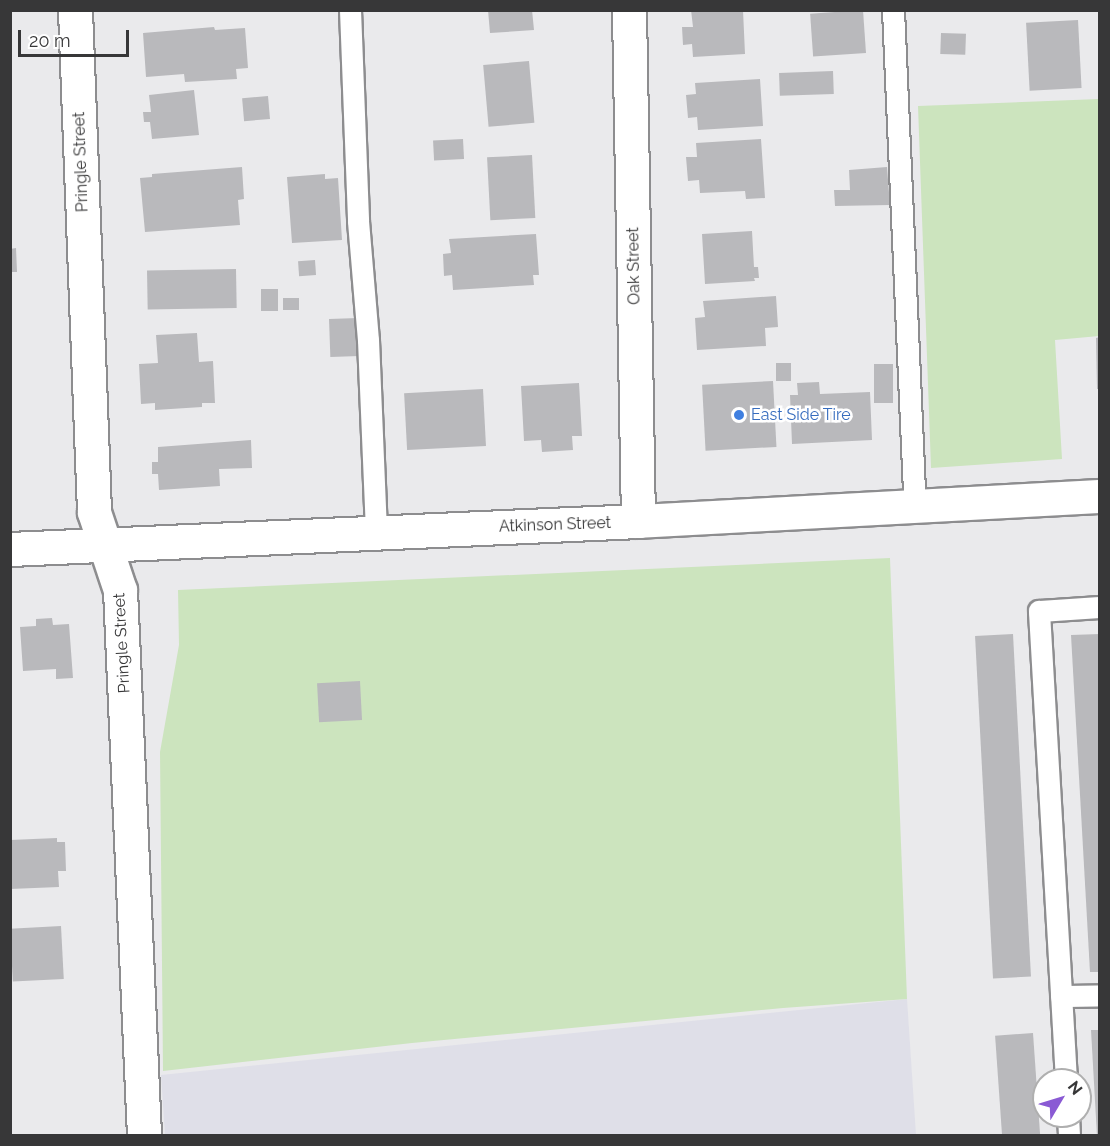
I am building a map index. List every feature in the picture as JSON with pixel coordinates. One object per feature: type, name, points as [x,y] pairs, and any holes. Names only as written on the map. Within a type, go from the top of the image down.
[{"type":"street","name":"Pringle Street","points":[[75,10],[93,512],[120,590],[144,1136]]},
{"type":"street","name":"Oak Street","points":[[629,10],[638,521]]},
{"type":"street","name":"Atkinson Street","points":[[10,549],[638,521],[915,504],[1100,496]]},
{"type":"lane","points":[[350,10],[358,221],[368,340],[376,532]]},
{"type":"lane","points":[[893,10],[915,504]]},
{"type":"lane","points":[[1065,1068],[1039,611],[1100,607]]},
{"type":"lane","points":[[1061,996],[1100,994]]},
{"type":"shaded area","points":[[907,999],[916,1135],[165,1135],[161,1075]]},
{"type":"green space","points":[[1099,99],[1099,336],[1055,340],[1062,459],[931,468],[918,106]]},
{"type":"green space","points":[[890,558],[907,999],[783,1008],[412,1043],[163,1071],[160,752],[179,645],[178,590]]},
{"type":"building","points":[[488,10],[532,10],[534,30],[490,33]]},
{"type":"building","points":[[691,10],[743,10],[745,54],[693,57],[692,44],[683,45],[682,27],[693,27]]},
{"type":"building","points":[[863,10],[866,53],[813,57],[810,14]]},
{"type":"building","points":[[1078,20],[1082,88],[1030,91],[1026,23]]},
{"type":"building","points":[[214,27],[215,30],[245,28],[248,68],[236,69],[237,79],[185,82],[184,74],[146,77],[143,33]]},
{"type":"building","points":[[941,33],[966,34],[965,55],[940,54]]},
{"type":"building","points":[[529,61],[534,123],[489,127],[483,65]]},
{"type":"building","points":[[833,71],[834,94],[780,96],[779,73]]},
{"type":"building","points":[[760,79],[763,126],[698,130],[697,117],[688,118],[686,95],[696,94],[695,83]]},
{"type":"building","points":[[194,90],[199,135],[152,139],[150,122],[144,122],[143,112],[151,112],[149,95]]},
{"type":"building","points":[[268,96],[270,119],[244,121],[242,98]]},
{"type":"building","points":[[463,139],[464,159],[434,161],[433,141]]},
{"type":"building","points":[[761,139],[765,198],[746,199],[745,191],[700,193],[699,180],[688,181],[686,157],[697,157],[696,143]]},
{"type":"building","points":[[532,155],[535,218],[490,220],[487,157]]},
{"type":"building","points":[[242,167],[244,199],[238,200],[240,225],[145,232],[140,178],[152,177],[152,174]]},
{"type":"building","points":[[887,167],[890,205],[835,206],[834,190],[850,190],[849,170]]},
{"type":"building","points":[[325,174],[325,179],[338,178],[342,240],[292,243],[287,177]]},
{"type":"building","points":[[752,231],[754,267],[758,267],[759,278],[754,278],[755,281],[705,284],[702,234]]},
{"type":"building","points":[[536,234],[539,275],[533,275],[534,285],[453,290],[452,275],[444,276],[443,254],[451,253],[449,239]]},
{"type":"building","points":[[16,248],[17,272],[10,272],[10,249]]},
{"type":"building","points":[[315,260],[316,275],[299,276],[298,261]]},
{"type":"building","points":[[236,269],[237,308],[148,310],[147,271]]},
{"type":"building","points":[[261,289],[278,289],[278,311],[261,311]]},
{"type":"building","points":[[776,296],[778,327],[765,328],[766,346],[697,350],[695,318],[705,317],[703,301]]},
{"type":"building","points":[[283,298],[299,298],[299,310],[283,310]]},
{"type":"building","points":[[358,318],[359,356],[330,357],[329,319]]},
{"type":"building","points":[[197,333],[199,362],[213,361],[215,403],[202,403],[202,407],[155,410],[155,403],[141,404],[139,364],[158,363],[156,335]]},
{"type":"building","points":[[1100,337],[1100,389],[1097,389],[1096,338]]},
{"type":"building","points":[[776,363],[791,363],[791,381],[776,381]]},
{"type":"building","points":[[874,364],[893,364],[893,403],[874,403]]},
{"type":"building","name":"East Side Tire","points":[[773,381],[776,447],[706,451],[702,385]]},
{"type":"building","points":[[819,382],[820,394],[870,392],[872,440],[792,444],[790,395],[798,395],[797,383]]},
{"type":"building","points":[[579,383],[582,436],[572,436],[573,450],[542,452],[541,440],[524,441],[521,386]]},
{"type":"building","points":[[483,389],[486,446],[407,450],[404,393]]},
{"type":"building","points":[[251,440],[252,468],[219,469],[220,486],[159,490],[158,474],[152,474],[152,462],[158,462],[158,447]]},
{"type":"building","points":[[52,618],[53,625],[69,624],[73,678],[56,679],[56,669],[23,671],[20,627],[36,626],[36,619]]},
{"type":"building","points":[[1013,634],[1031,977],[993,979],[975,636]]},
{"type":"building","points":[[1100,634],[1100,972],[1090,972],[1071,635]]},
{"type":"building","points":[[360,681],[362,720],[319,722],[317,683]]},
{"type":"building","points":[[57,838],[57,842],[65,842],[66,871],[58,871],[59,887],[10,889],[10,840]]},
{"type":"building","points":[[61,926],[64,979],[13,982],[10,929]]},
{"type":"building","points":[[1091,1030],[1100,1030],[1100,1136],[1097,1136]]},
{"type":"building","points":[[1033,1033],[1035,1068],[1032,1068],[1032,1128],[1040,1128],[1040,1136],[1002,1136],[995,1036]]},
{"type":"place","name":"East Side Tire","points":[[739,415]]}]
